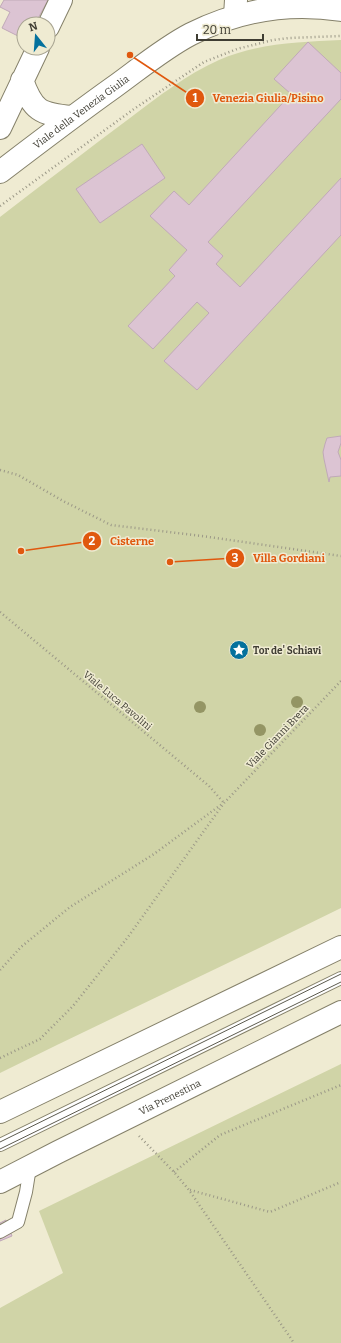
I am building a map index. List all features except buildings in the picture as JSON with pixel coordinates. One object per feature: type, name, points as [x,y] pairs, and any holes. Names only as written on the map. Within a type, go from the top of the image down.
[{"type":"main road","points":[[54,16],[61,0]]},
{"type":"main road","name":"Viale della Venezia Giulia","points":[[0,172],[71,118],[157,56],[236,8],[334,6]]},
{"type":"main road","points":[[0,128],[34,56]]},
{"type":"main road","points":[[22,80],[30,99],[43,112],[51,115],[71,118]]},
{"type":"main road","points":[[0,1112],[341,947]]},
{"type":"main road","name":"Via Prenestina","points":[[0,1182],[341,1012]]},
{"type":"lane","points":[[0,1145],[341,978]]},
{"type":"lane","points":[[0,1232],[18,1222],[26,1192],[30,1167]]},
{"type":"path","points":[[0,206],[134,109],[204,62],[237,49],[273,40],[301,37],[341,36]]},
{"type":"path","points":[[0,470],[18,475],[63,502],[111,525],[202,536],[341,556]]},
{"type":"path","name":"Viale Luca Pavolini","points":[[0,612],[209,786],[224,802]]},
{"type":"path","name":"Viale Gianni Brera","points":[[224,802],[341,681]]},
{"type":"path","points":[[0,970],[21,947],[70,907],[154,854],[224,802]]},
{"type":"path","points":[[0,1058],[40,1038],[73,1006],[128,938],[224,802]]},
{"type":"path","points":[[174,1172],[220,1135],[341,1085]]},
{"type":"path","points":[[138,1136],[174,1172],[189,1190],[294,1343]]},
{"type":"path","points":[[189,1190],[270,1212],[341,1182]]},
{"type":"green space","points":[[341,40],[341,908],[0,1073],[0,217],[162,94],[207,66],[234,54],[279,44]]},
{"type":"green space","points":[[341,1064],[341,1343],[0,1343],[0,1308],[63,1273],[39,1211]]},
{"type":"tram line","points":[[0,1142],[341,974]]},
{"type":"tram line","points":[[0,1149],[341,982]]},
{"type":"place","name":"Venezia Giulia/Pisino","points":[[130,55]]},
{"type":"place","name":"Cisterne","points":[[21,551]]},
{"type":"place","name":"Villa Gordiani","points":[[170,562]]},
{"type":"place","name":"Tor de' Schiavi","points":[[239,650]]}]
